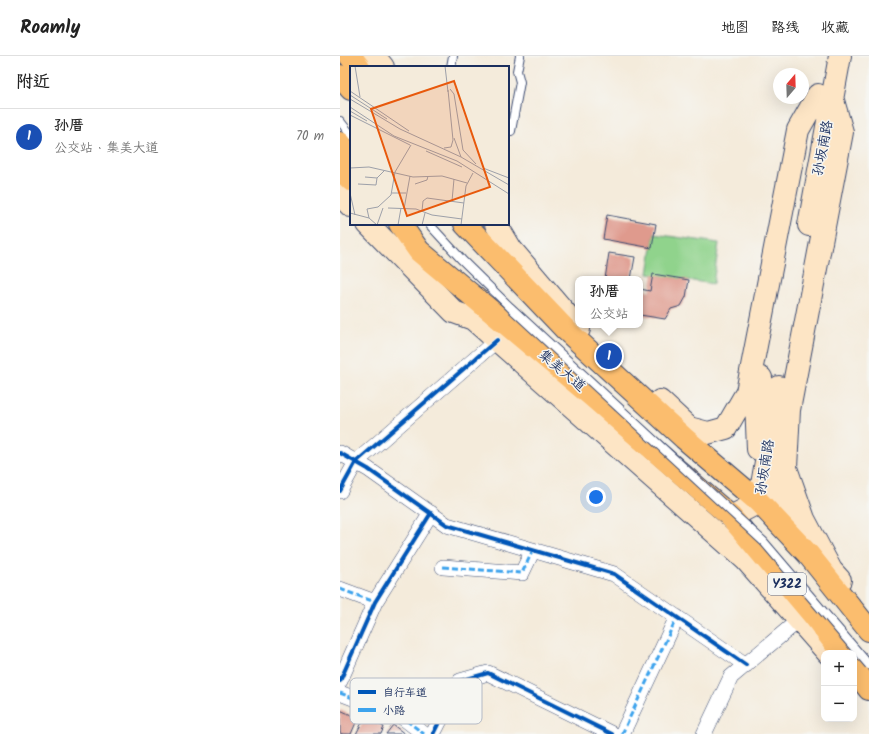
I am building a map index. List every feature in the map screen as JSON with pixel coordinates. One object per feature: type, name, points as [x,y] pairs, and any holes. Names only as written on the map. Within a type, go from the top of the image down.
[{"type":"main road","points":[[350,56],[359,66]]},
{"type":"main road","points":[[374,56],[382,66]]},
{"type":"main road","name":"孙坂南路","points":[[825,56],[825,96]]},
{"type":"main road","name":"孙坂南路","points":[[759,502],[772,424],[779,339],[825,96],[840,56]]},
{"type":"main road","points":[[340,76],[350,88]]},
{"type":"main road","points":[[577,328],[689,428],[708,433],[726,428],[752,397],[798,130],[825,96],[842,132],[789,410],[786,468],[804,519],[831,570],[869,615]]},
{"type":"main road","points":[[340,143],[350,157]]},
{"type":"main road","points":[[340,169],[350,179]]},
{"type":"main road","points":[[340,195],[350,205]]},
{"type":"main road","points":[[369,225],[454,312],[474,319],[746,560],[825,650]]},
{"type":"main road","name":"集美大道","points":[[394,225],[420,251],[592,396],[731,517]]},
{"type":"main road","points":[[401,225],[420,251]]},
{"type":"main road","points":[[466,225],[566,330],[684,438],[759,502],[731,517]]},
{"type":"main road","points":[[497,225],[511,249],[575,326]]},
{"type":"main road","points":[[779,339],[789,410]]},
{"type":"main road","points":[[684,438],[716,441],[730,436],[752,397],[779,339]]},
{"type":"main road","points":[[626,371],[642,400]]},
{"type":"main road","name":"孙坂南路","points":[[752,397],[759,502]]},
{"type":"main road","points":[[772,424],[769,479],[808,554]]},
{"type":"main road","name":"Y322","points":[[759,502],[808,554],[869,630]]},
{"type":"main road","name":"Y322","points":[[731,517],[815,616],[840,650]]},
{"type":"main road","points":[[857,673],[869,690]]},
{"type":"main road","points":[[857,686],[869,700]]},
{"type":"street","points":[[340,491],[356,462],[497,340]]},
{"type":"street","points":[[340,453],[368,468],[447,525],[614,574],[746,665]]},
{"type":"street","points":[[340,681],[375,602],[431,513]]},
{"type":"street","points":[[443,567],[522,573],[533,550]]},
{"type":"street","points":[[340,589],[375,602]]},
{"type":"street","points":[[622,734],[677,617]]},
{"type":"street","points":[[704,734],[731,677],[799,620]]},
{"type":"street","points":[[470,678],[488,673],[612,734]]},
{"type":"street","points":[[340,694],[350,698]]},
{"type":"street","points":[[411,724],[424,734]]},
{"type":"street","points":[[433,734],[438,724]]},
{"type":"lane","points":[[451,66],[453,56]]},
{"type":"lane","points":[[511,131],[520,82],[517,70],[520,56]]},
{"type":"lane","points":[[340,121],[350,134]]},
{"type":"lane","points":[[430,225],[462,260],[505,301],[764,542],[869,665]]},
{"type":"green space","points":[[654,234],[719,243],[713,284],[648,274]]},
{"type":"building","points":[[607,215],[656,224],[652,248],[603,239]]},
{"type":"building","points":[[609,253],[635,257],[632,276],[605,276]]},
{"type":"building","points":[[653,274],[689,280],[686,297],[681,306],[671,309],[665,319],[643,315],[643,290],[650,291]]},
{"type":"building","points":[[340,710],[350,714],[350,724],[355,724],[351,734],[340,733]]},
{"type":"building","points":[[361,724],[378,724],[384,727],[381,734],[356,734]]},
{"type":"building","points":[[393,725],[405,734],[386,734]]},
{"type":"marked path","points":[[443,567],[522,573],[533,550]]},
{"type":"marked path","points":[[340,589],[375,602]]},
{"type":"marked path","points":[[622,734],[677,617]]},
{"type":"marked path","points":[[340,693],[350,697]]},
{"type":"marked path","points":[[411,724],[424,734]]},
{"type":"cycle path","points":[[340,491],[356,462],[497,340]]},
{"type":"cycle path","points":[[340,453],[368,469],[447,525],[614,574],[746,665]]},
{"type":"cycle path","points":[[340,681],[375,602],[431,513]]},
{"type":"cycle path","points":[[470,678],[488,673],[612,734]]},
{"type":"cycle path","points":[[433,734],[438,724]]},
{"type":"place","name":"孙厝","points":[[609,356]]}]
